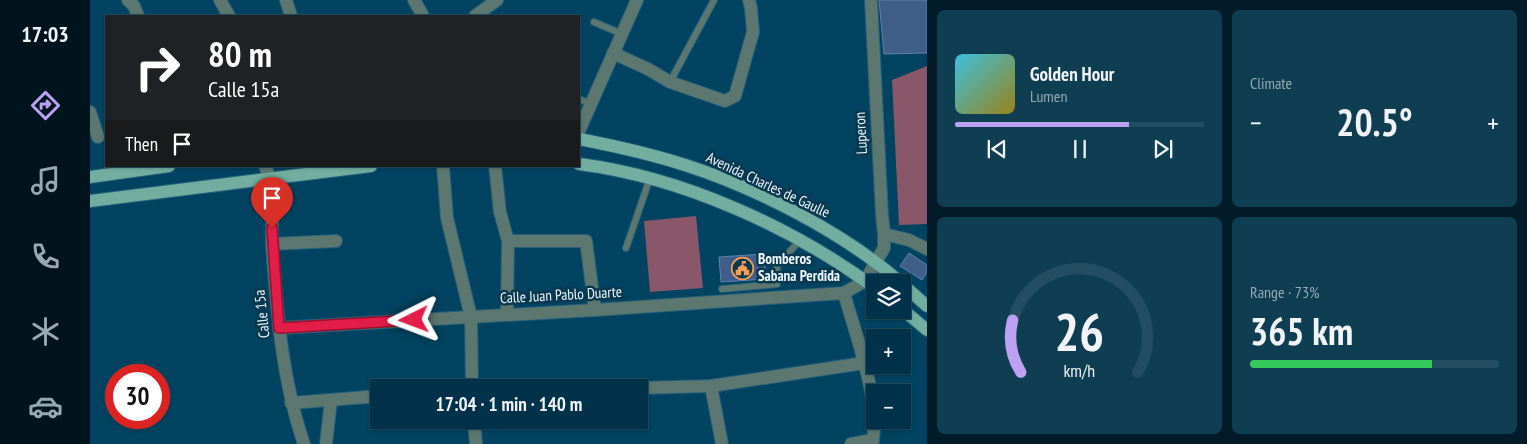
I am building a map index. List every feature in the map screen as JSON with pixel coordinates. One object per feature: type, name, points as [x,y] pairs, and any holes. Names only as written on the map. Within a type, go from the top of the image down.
[{"type":"main road","name":"Avenida Charles de Gaulle","points":[[580,139],[632,150],[686,165],[736,185],[825,229],[876,262],[890,274]]},
{"type":"main road","points":[[580,164],[650,178],[709,198],[765,221],[800,240],[866,281]]},
{"type":"main road","points":[[90,177],[162,167]]},
{"type":"main road","points":[[90,201],[363,167]]},
{"type":"main road","name":"Avenida Charles de Gaulle","points":[[911,292],[927,306]]},
{"type":"main road","points":[[911,317],[927,330]]},
{"type":"street","points":[[128,0],[134,6],[138,15]]},
{"type":"street","points":[[220,0],[228,15]]},
{"type":"street","points":[[286,0],[291,15]]},
{"type":"street","points":[[414,0],[422,15]]},
{"type":"street","points":[[480,9],[497,0]]},
{"type":"street","points":[[580,129],[637,0]]},
{"type":"street","points":[[613,53],[670,82],[725,101],[735,96],[753,32],[749,0]]},
{"type":"street","name":"Luperon","points":[[870,0],[884,234],[884,248],[876,262],[873,274]]},
{"type":"street","points":[[90,112],[98,137]]},
{"type":"street","points":[[265,167],[271,179]]},
{"type":"street","points":[[443,167],[447,218],[472,318],[472,379]]},
{"type":"street","points":[[495,167],[500,212],[508,241],[507,314]]},
{"type":"street","name":"Calle 15a","points":[[271,179],[272,244],[279,328],[291,403],[304,444]]},
{"type":"street","points":[[884,234],[909,240],[927,249]]},
{"type":"street","points":[[272,244],[336,241]]},
{"type":"street","points":[[508,241],[586,241],[595,310]]},
{"type":"street","points":[[850,444],[873,442],[875,414],[864,363],[844,293],[866,285]]},
{"type":"street","name":"Calle Juan Pablo Duarte","points":[[279,328],[472,318],[507,314],[844,293]]},
{"type":"street","points":[[648,388],[711,386],[864,363]]},
{"type":"street","points":[[711,386],[722,444]]},
{"type":"street","points":[[291,403],[370,397]]},
{"type":"street","points":[[326,444],[331,400]]},
{"type":"street","points":[[475,429],[476,444]]},
{"type":"lane","points":[[670,82],[714,0]]},
{"type":"lane","points":[[594,22],[622,34]]},
{"type":"lane","points":[[580,99],[591,104]]},
{"type":"lane","points":[[626,248],[650,178]]},
{"type":"lane","points":[[722,289],[777,284],[777,266],[800,240]]},
{"type":"shaded area","points":[[927,66],[927,224],[899,225],[892,80]]},
{"type":"shaded area","points":[[696,216],[703,288],[650,292],[644,221]]},
{"type":"building","points":[[879,0],[927,0],[927,53],[884,54]]},
{"type":"building","points":[[909,253],[927,265],[927,272],[922,280],[900,266]]},
{"type":"building","name":"Bomberos Sabana Perdida","points":[[764,254],[766,279],[721,282],[719,257]]},
{"type":"place","name":"Bomberos Sabana Perdida","points":[[742,268]]},
{"type":"route","points":[[272,228],[279,328],[414,320]]}]
